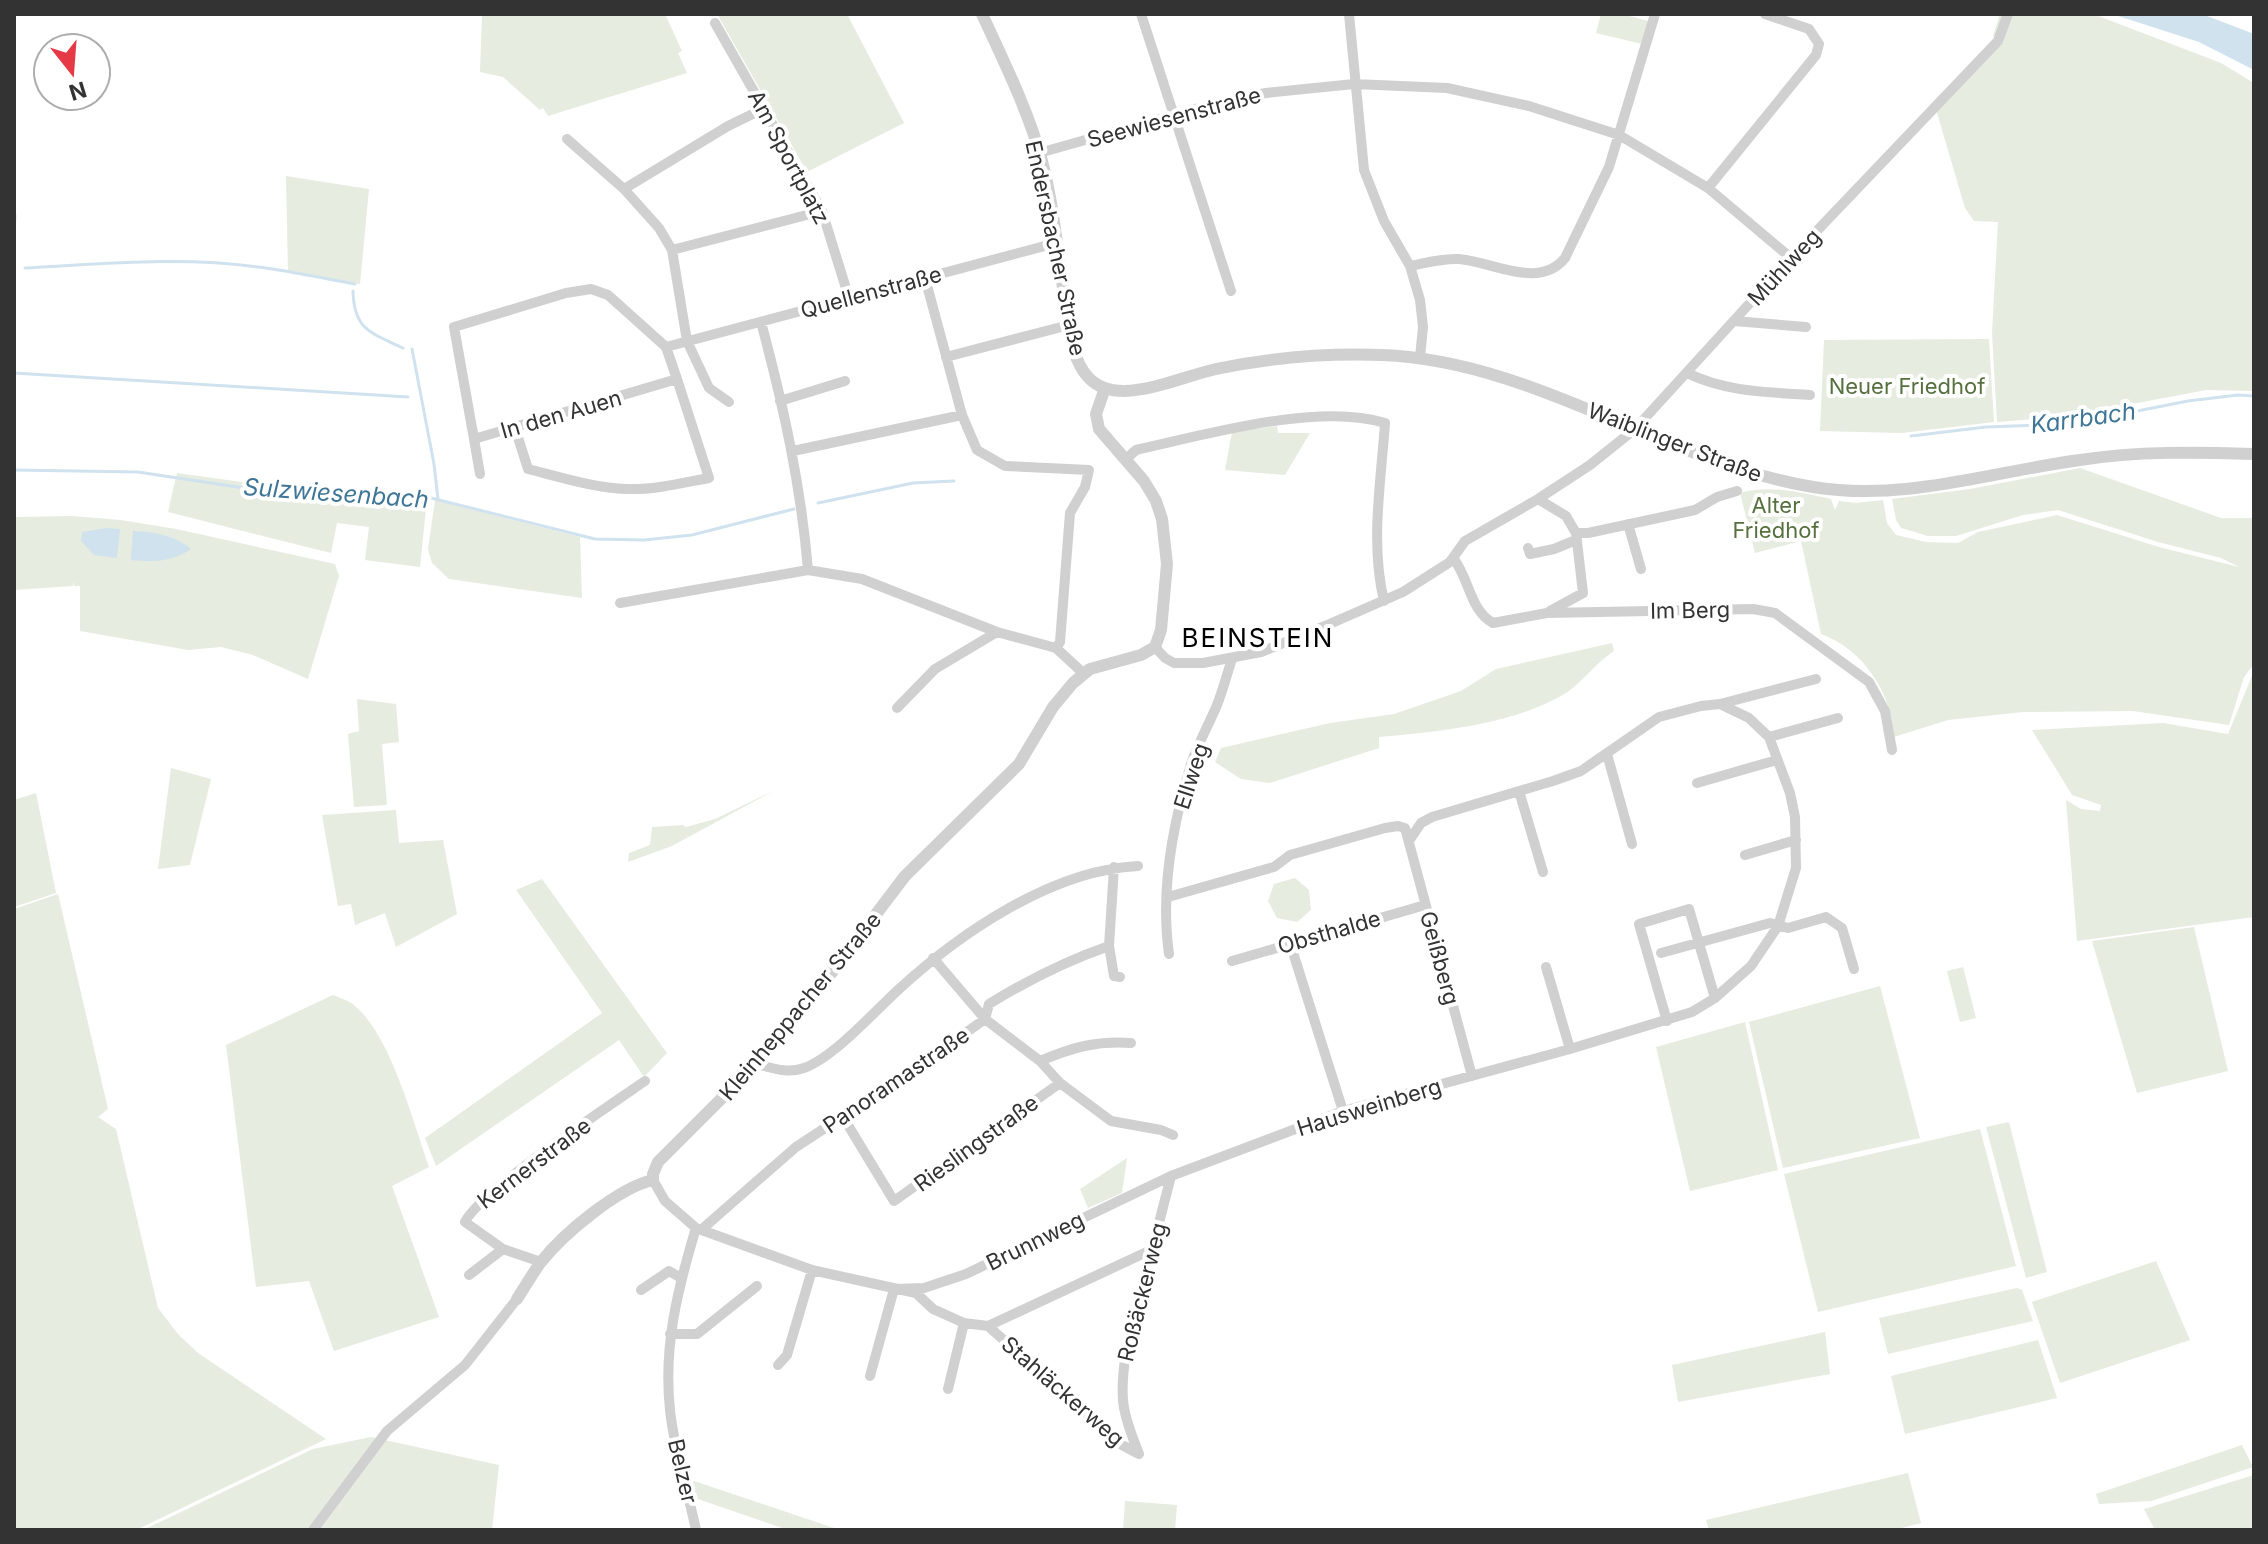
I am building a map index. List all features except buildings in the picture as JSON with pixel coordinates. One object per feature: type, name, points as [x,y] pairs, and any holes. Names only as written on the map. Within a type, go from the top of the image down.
[{"type":"street","name":"Endersbacher Straße","points":[[982,14],[1000,48],[1039,153],[1069,325],[1083,372],[1105,388]]},
{"type":"street","points":[[1141,14],[1231,291]]},
{"type":"street","points":[[1349,14],[1364,170],[1384,221],[1410,266],[1420,300],[1423,327],[1420,357]]},
{"type":"street","points":[[1410,266],[1463,259],[1536,274],[1549,272],[1558,266],[1565,258],[1609,167],[1655,14]]},
{"type":"street","points":[[1708,188],[1816,55],[1819,44],[1809,29],[1765,14]]},
{"type":"street","name":"Mühlweg","points":[[1538,499],[1590,465],[1635,429],[1791,258],[1998,41],[2008,14]]},
{"type":"street","name":"Am Sportplatz","points":[[715,23],[822,211],[849,298]]},
{"type":"street","name":"Seewiesenstraße","points":[[1039,153],[1266,93],[1354,84],[1447,88],[1529,106],[1619,135],[1708,188],[1791,258]]},
{"type":"street","points":[[624,189],[728,126],[763,109]]},
{"type":"street","points":[[567,139],[624,189],[659,228],[672,250],[687,341],[709,388],[729,402]]},
{"type":"street","points":[[672,250],[822,211]]},
{"type":"street","name":"Quellenstraße","points":[[687,341],[1056,243]]},
{"type":"street","points":[[925,278],[962,415],[968,433],[981,454],[1005,466],[1089,470],[1085,487],[1070,513],[1060,642],[1056,648]]},
{"type":"street","name":"In den Auen","points":[[591,289],[608,295],[666,347],[677,379],[474,439],[454,327],[566,293],[591,289]]},
{"type":"street","points":[[1734,321],[1806,327]]},
{"type":"street","points":[[761,322],[793,451],[803,511],[808,570]]},
{"type":"street","points":[[946,357],[1069,325]]},
{"type":"street","points":[[666,347],[687,341]]},
{"type":"street","name":"Waiblinger Straße","points":[[1105,388],[1122,391],[1145,388],[1239,364],[1306,354],[1420,357],[1522,384],[1741,471],[1816,487],[1855,491],[1912,489],[2128,454],[2175,451],[2254,454]]},
{"type":"street","points":[[1687,373],[1728,389],[1810,395]]},
{"type":"street","points":[[515,428],[528,469],[627,489],[662,487],[709,478],[677,379]]},
{"type":"street","points":[[780,401],[845,381]]},
{"type":"street","points":[[620,603],[808,570],[862,579],[997,632],[1056,648],[1083,673],[1097,666],[1141,655],[1155,647],[1161,630],[1167,564],[1164,529],[1151,492],[1110,444],[1097,423],[1096,414],[1105,388]]},
{"type":"street","points":[[793,451],[962,415]]},
{"type":"street","points":[[1125,460],[1136,450],[1248,425],[1297,419],[1363,417],[1385,423],[1376,551],[1377,574],[1384,601]]},
{"type":"street","points":[[474,439],[480,474]]},
{"type":"street","points":[[1528,548],[1530,554],[1554,549],[1576,536],[1695,510],[1717,497],[1737,491]]},
{"type":"street","points":[[1155,647],[1174,663],[1232,659],[1261,652],[1384,601],[1453,558],[1465,541],[1538,499],[1566,516],[1576,536],[1583,593],[1547,613]]},
{"type":"street","points":[[1628,524],[1641,569]]},
{"type":"street","name":"Im Berg","points":[[1453,558],[1486,619],[1500,624],[1547,613],[1753,609],[1775,613],[1869,682],[1885,711],[1892,750]]},
{"type":"street","points":[[897,708],[935,669],[997,632]]},
{"type":"street","name":"Ellweg","points":[[1169,954],[1166,930],[1170,857],[1182,799],[1193,758],[1218,703],[1232,659]]},
{"type":"street","name":"Kleinheppacher Straße","points":[[653,1180],[658,1162],[756,1064],[823,984],[905,876],[1019,764],[1053,707],[1083,673]]},
{"type":"street","points":[[1409,841],[1421,823],[1432,817],[1581,771],[1659,717],[1816,679]]},
{"type":"street","points":[[1720,704],[1749,718],[1769,737],[1838,718]]},
{"type":"street","name":"Hausweinberg","points":[[1171,1176],[1343,1111],[1667,1021],[1692,1012],[1715,998],[1751,966],[1778,926],[1796,868],[1790,793],[1769,737]]},
{"type":"street","points":[[1607,754],[1632,844]]},
{"type":"street","points":[[1697,783],[1777,760]]},
{"type":"street","points":[[1519,791],[1543,872]]},
{"type":"street","points":[[1168,897],[1274,867],[1290,855],[1385,828],[1405,828],[1409,841]]},
{"type":"street","points":[[1745,855],[1796,840]]},
{"type":"street","name":"Geißberg","points":[[1409,841],[1472,1076]]},
{"type":"street","points":[[756,1064],[784,1071],[805,1068],[838,1045],[933,958],[1008,909],[1060,883],[1114,867],[1138,866]]},
{"type":"street","points":[[1114,867],[1109,946],[1114,976],[1120,977]]},
{"type":"street","name":"Obsthalde","points":[[1232,961],[1425,905]]},
{"type":"street","points":[[1667,1021],[1639,924],[1689,909],[1715,998]]},
{"type":"street","points":[[1661,953],[1770,923],[1788,928],[1826,917],[1842,928],[1854,969]]},
{"type":"street","points":[[1290,943],[1343,1111]]},
{"type":"street","name":"Panoramastraße","points":[[699,1229],[796,1147],[985,1019],[989,1004],[1063,962],[1109,946]]},
{"type":"street","points":[[933,958],[985,1019],[1040,1061],[1060,1083],[1111,1121],[1173,1135]]},
{"type":"street","points":[[1546,967],[1570,1049]]},
{"type":"street","name":"Rieslingstraße","points":[[1040,1061],[1071,1048],[1106,1041],[1131,1043]]},
{"type":"street","name":"Kernerstraße","points":[[541,1262],[503,1249],[465,1222],[469,1213],[508,1180],[645,1081]]},
{"type":"street","name":"Rieslingstraße","points":[[843,1117],[894,1201],[1060,1083]]},
{"type":"street","name":"Brunnweg","points":[[894,1289],[924,1288],[966,1274],[1171,1176]]},
{"type":"street","name":"Roßäckerweg","points":[[1139,1454],[1125,1420],[1122,1380],[1171,1176]]},
{"type":"street","points":[[313,1530],[387,1431],[465,1365],[517,1299],[541,1262],[561,1240],[636,1184],[653,1180]]},
{"type":"street","name":"Brunnweg","points":[[653,1180],[665,1201],[699,1229],[812,1270],[916,1293],[933,1309],[964,1323],[988,1326]]},
{"type":"street","name":"Belzer","points":[[696,1530],[670,1411],[670,1334],[681,1278],[699,1229]]},
{"type":"street","points":[[469,1275],[503,1249]]},
{"type":"street","points":[[988,1326],[1151,1250]]},
{"type":"street","points":[[778,1365],[787,1355],[812,1270]]},
{"type":"street","points":[[641,1290],[669,1271],[681,1278]]},
{"type":"street","points":[[670,1334],[697,1334],[757,1286]]},
{"type":"street","points":[[870,1376],[894,1289]]},
{"type":"street","points":[[948,1389],[964,1323]]},
{"type":"street","name":"Stahläckerweg","points":[[988,1326],[1114,1438],[1139,1454]]},
{"type":"street","points":[[1114,1438],[1125,1420]]},
{"type":"green space","points":[[482,14],[665,14],[682,51],[678,53],[687,73],[548,116],[543,108],[540,110],[503,77],[480,72]]},
{"type":"green space","points":[[717,14],[847,14],[904,123],[807,172]]},
{"type":"green space","points":[[1601,14],[1622,14],[1648,21],[1642,44],[1596,33]]},
{"type":"green space","points":[[2000,14],[2093,14],[2221,63],[2254,83],[2254,391],[2206,390],[2069,416],[1997,422],[1992,333],[1998,222],[1974,221],[1965,208],[1935,106],[1995,38]]},
{"type":"green space","points":[[286,176],[369,189],[360,284],[288,272]]},
{"type":"green space","name":"Neuer Friedhof","points":[[1989,339],[1994,422],[1902,433],[1820,431],[1824,340]]},
{"type":"green space","points":[[1277,426],[1278,433],[1310,433],[1285,475],[1225,470],[1232,432]]},
{"type":"green space","name":"Alter Friedhof","points":[[2080,468],[2221,518],[2254,518],[2254,664],[2244,677],[2229,725],[2133,711],[2023,712],[1948,720],[1894,737],[1888,704],[1872,675],[1850,650],[1821,634],[1801,541],[1755,553],[1740,493],[1762,489],[1797,492],[1831,499],[1835,510],[1839,501],[1883,500],[1887,523],[1896,535],[1926,542],[1958,543],[1978,532],[2057,515],[2159,547],[2239,567],[2221,558],[2158,542],[2058,510],[2023,515],[1956,536],[1928,536],[1901,528],[1896,520],[1892,499],[1970,489]]},
{"type":"green space","points":[[177,473],[426,508],[420,567],[365,560],[369,527],[337,523],[331,553],[168,512]]},
{"type":"green space","points":[[435,500],[580,537],[582,598],[449,579],[432,563],[428,549]]},
{"type":"green space","points":[[72,516],[176,529],[335,564],[339,576],[308,679],[253,655],[221,647],[188,650],[80,631],[80,586],[74,586],[73,581],[73,586],[14,590],[14,517]]},
{"type":"green space","points":[[1612,643],[1614,651],[1568,691],[1519,714],[1449,729],[1379,737],[1379,748],[1270,783],[1241,779],[1215,762],[1221,748],[1330,723],[1394,714],[1461,691],[1496,669]]},
{"type":"green space","points":[[2254,671],[2254,917],[2077,941],[2066,800],[2081,809],[2100,811],[2101,805],[2072,795],[2032,730],[2163,723],[2228,734]]},
{"type":"green space","points":[[357,699],[396,704],[399,742],[382,744],[387,805],[354,807],[348,734],[359,731]]},
{"type":"green space","points":[[171,768],[211,779],[190,865],[158,869]]},
{"type":"green space","points":[[773,791],[672,846],[628,862],[629,853],[650,845],[652,827],[686,827],[715,819]]},
{"type":"green space","points":[[36,793],[56,893],[14,907],[14,800]]},
{"type":"green space","points":[[396,810],[399,843],[443,840],[457,914],[396,947],[385,913],[355,925],[351,904],[338,906],[322,815]]},
{"type":"green space","points":[[1295,878],[1309,890],[1311,910],[1297,922],[1277,918],[1268,901],[1274,884]]},
{"type":"green space","points":[[542,879],[667,1053],[644,1077],[619,1040],[436,1166],[425,1138],[602,1013],[516,890]]},
{"type":"green space","points":[[58,894],[108,1109],[98,1117],[116,1129],[158,1308],[198,1353],[326,1439],[136,1530],[14,1530],[14,909]]},
{"type":"green space","points":[[2194,927],[2228,1071],[2137,1093],[2092,941]]},
{"type":"green space","points":[[1963,967],[1976,1018],[1960,1022],[1947,971]]},
{"type":"green space","points":[[1880,986],[1920,1138],[1783,1168],[1749,1022]]},
{"type":"green space","points":[[333,995],[355,1006],[380,1037],[400,1081],[429,1167],[392,1186],[439,1317],[334,1351],[309,1281],[256,1287],[226,1045]]},
{"type":"green space","points":[[1745,1022],[1778,1170],[1690,1191],[1656,1047]]},
{"type":"green space","points":[[2009,1122],[2047,1272],[2026,1278],[1986,1127]]},
{"type":"green space","points":[[1980,1129],[2016,1266],[1818,1312],[1784,1174]]},
{"type":"green space","points":[[1127,1158],[1122,1193],[1088,1208],[1080,1189]]},
{"type":"green space","points":[[2156,1261],[2190,1340],[2060,1383],[2032,1302]]},
{"type":"green space","points":[[2017,1288],[2022,1290],[2033,1321],[1888,1354],[1879,1318]]},
{"type":"green space","points":[[1825,1332],[1830,1374],[1678,1402],[1672,1365]]},
{"type":"green space","points":[[2038,1340],[2057,1398],[1905,1434],[1891,1376]]},
{"type":"green space","points":[[371,1437],[499,1465],[492,1530],[143,1530],[313,1449]]},
{"type":"green space","points":[[2242,1445],[2253,1467],[2151,1501],[2099,1504],[2096,1494]]},
{"type":"green space","points":[[1908,1473],[1921,1523],[1894,1530],[1709,1530],[1706,1520]]},
{"type":"green space","points":[[2254,1475],[2254,1530],[2155,1530],[2144,1509]]},
{"type":"green space","points":[[688,1479],[840,1530],[788,1530],[692,1497]]},
{"type":"green space","points":[[1125,1501],[1177,1505],[1175,1530],[1123,1530]]},
{"type":"water","points":[[2112,14],[2202,14],[2254,34],[2254,70],[2199,42]]},
{"type":"water","points":[[120,529],[117,558],[94,555],[81,541],[82,532]]},
{"type":"water","points":[[133,531],[164,535],[191,549],[162,560],[131,560]]},
{"type":"waterway","points":[[14,235],[15,215]]},
{"type":"waterway","points":[[25,268],[200,262],[270,269],[355,284]]},
{"type":"waterway","points":[[353,291],[361,323],[374,334],[403,348]]},
{"type":"waterway","points":[[412,349],[438,499]]},
{"type":"waterway","points":[[14,373],[408,397]]},
{"type":"waterway","name":"Karrbach","points":[[1911,436],[1986,427],[2071,424],[2188,401],[2254,396]]},
{"type":"waterway","name":"Sulzwiesenbach","points":[[14,470],[138,472],[244,488],[415,494],[595,539],[644,540],[692,535],[794,509]]},
{"type":"waterway","name":"Sulzwiesenbach","points":[[818,503],[913,483],[954,481]]},
{"type":"district","name":"BEINSTEIN","points":[[1258,637]]}]
